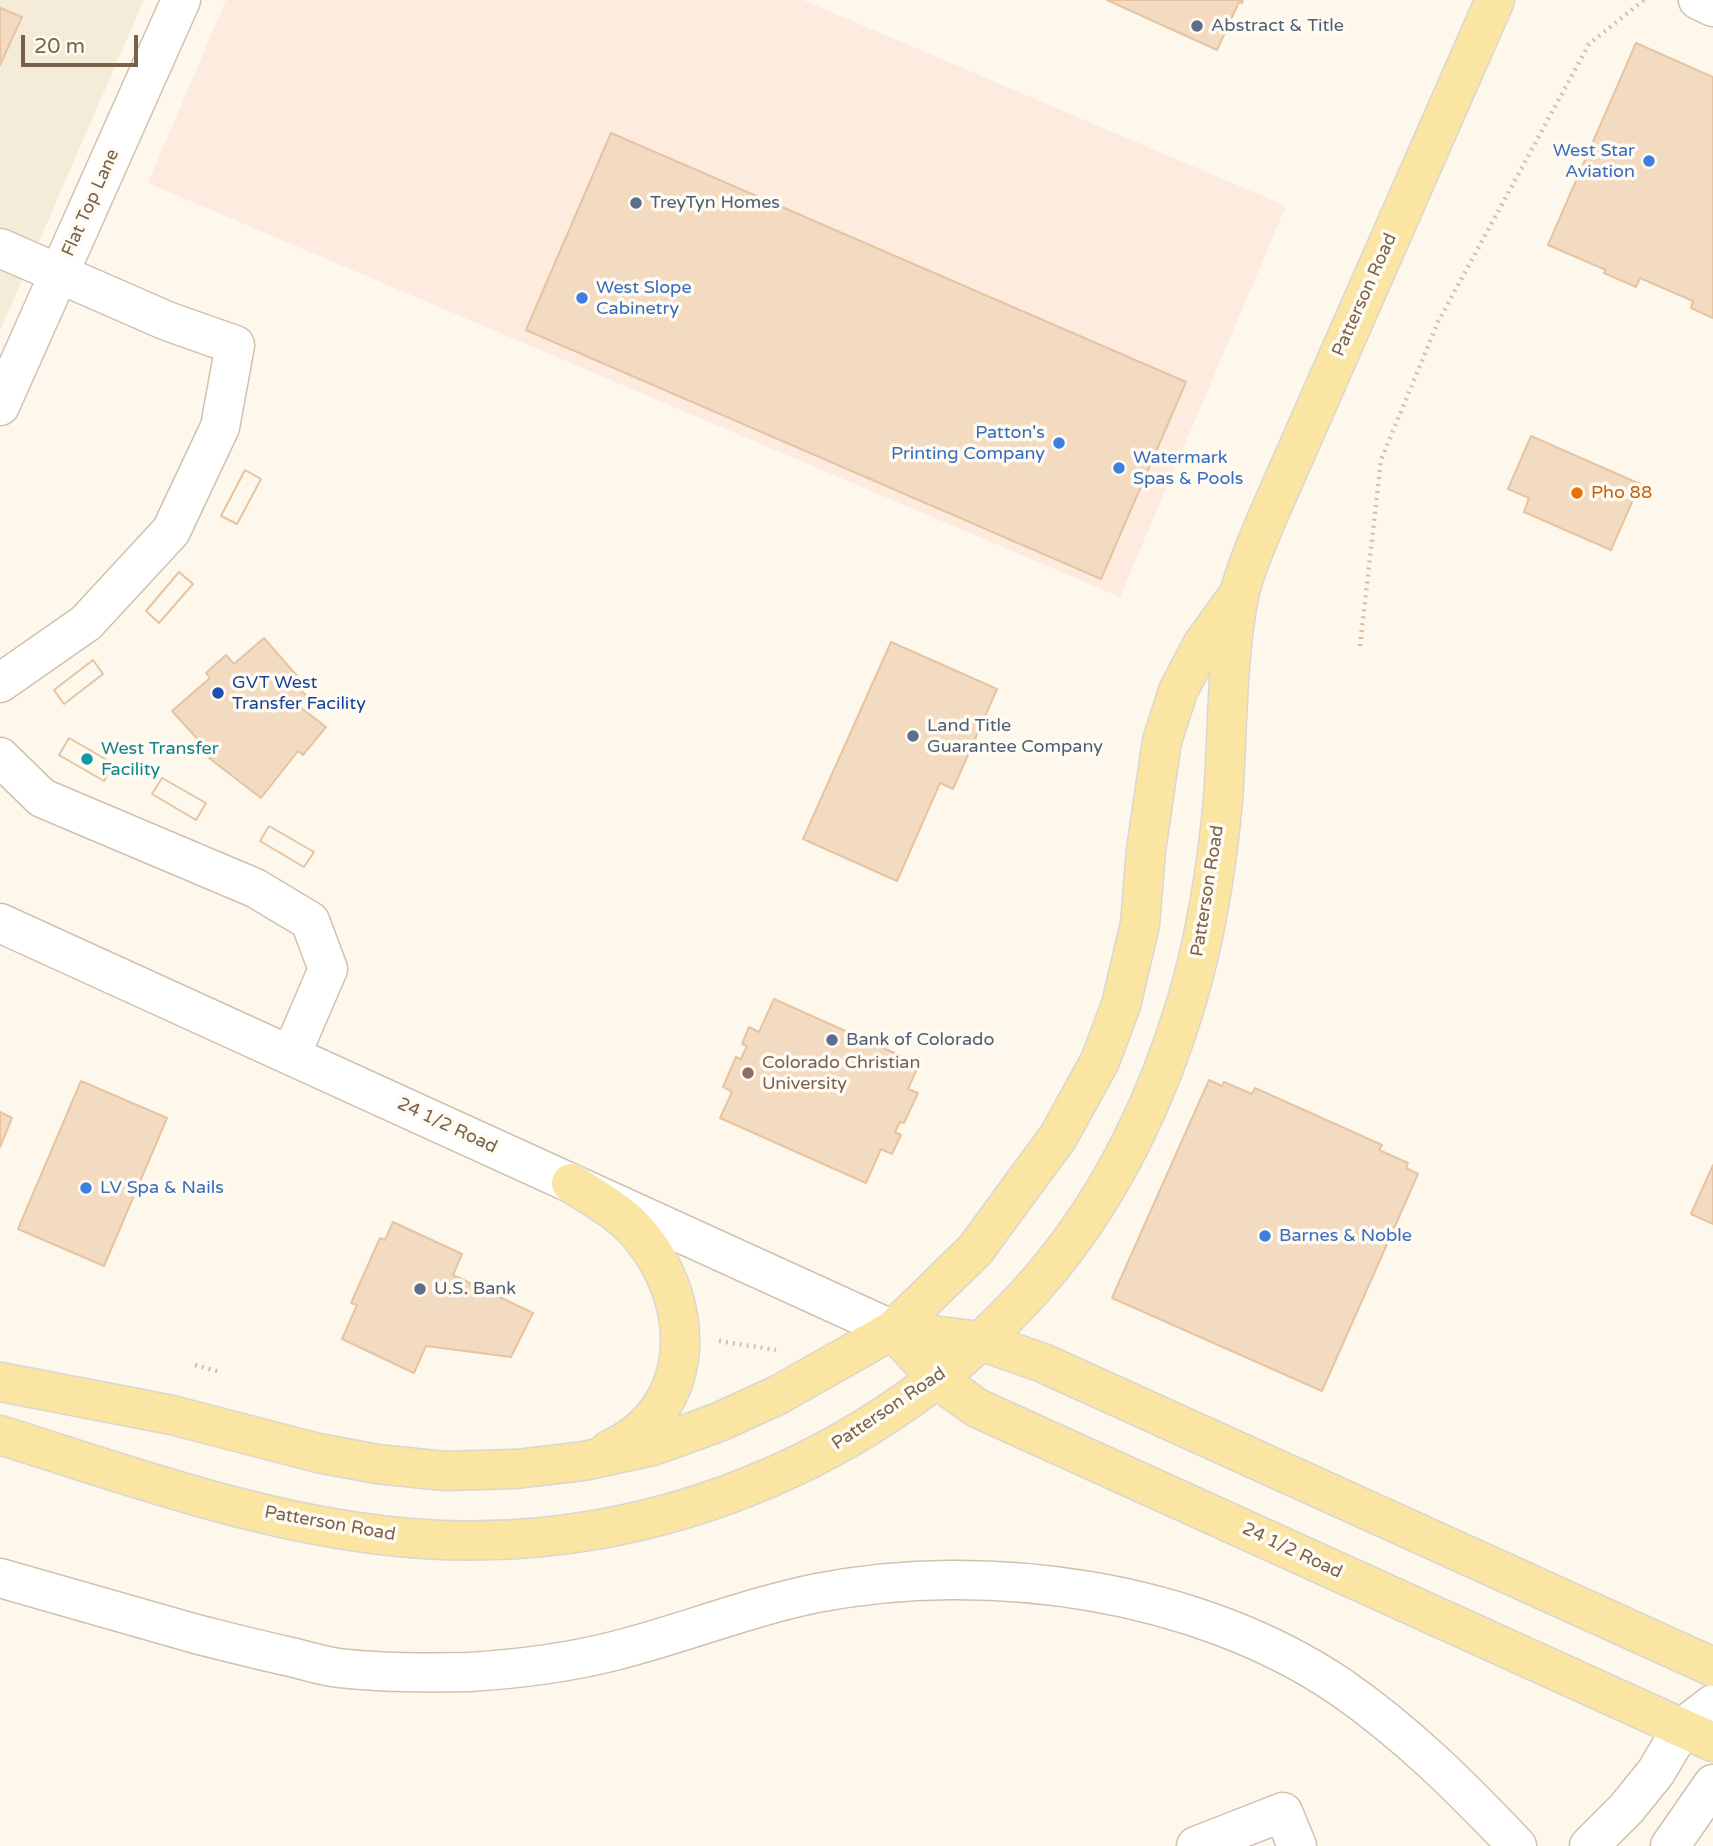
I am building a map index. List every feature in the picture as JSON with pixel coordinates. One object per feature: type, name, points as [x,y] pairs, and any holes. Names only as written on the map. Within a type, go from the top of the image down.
[{"type":"main road","name":"Patterson Road","points":[[0,1435],[212,1500],[339,1529],[425,1540],[535,1538],[592,1531],[651,1519],[752,1485],[801,1464],[854,1437],[938,1380],[1011,1312],[1052,1266],[1098,1202],[1135,1135],[1167,1061],[1205,931],[1223,799],[1226,703],[1239,593],[1265,523],[1495,0]]},
{"type":"main road","name":"Patterson Road","points":[[0,1382],[172,1415],[318,1453],[377,1464],[445,1471],[516,1469],[584,1461],[653,1446],[719,1422],[778,1395],[893,1330],[975,1250],[1058,1137],[1100,1061],[1121,1005],[1140,923],[1146,850],[1162,741],[1178,691],[1202,645],[1239,593]]},
{"type":"main road","points":[[571,1183],[624,1219],[658,1260],[669,1282],[680,1318],[682,1352],[674,1382],[661,1406],[641,1429],[621,1444],[584,1461]]},
{"type":"main road","name":"24 1/2 Road","points":[[893,1330],[980,1341],[1043,1363],[1713,1667]]},
{"type":"main road","name":"24 1/2 Road","points":[[893,1330],[938,1380],[977,1408],[1698,1735]]},
{"type":"street","name":"Flat Top Lane","points":[[0,406],[181,0]]},
{"type":"street","points":[[1698,0],[1713,7]]},
{"type":"street","points":[[0,248],[167,321],[235,345],[220,426],[171,531],[86,623],[0,682]]},
{"type":"street","points":[[0,757],[42,798],[255,888],[310,921],[328,969],[292,1055]]},
{"type":"street","name":"24 1/2 Road","points":[[0,923],[893,1330]]},
{"type":"street","points":[[0,1578],[246,1648],[335,1668],[408,1673],[547,1665],[611,1652],[815,1593],[875,1583],[934,1579],[990,1580],[1069,1588],[1131,1600],[1186,1615],[1248,1637],[1338,1685],[1435,1761],[1517,1846]]},
{"type":"street","points":[[1589,1846],[1626,1809],[1656,1772],[1698,1735],[1713,1704]]},
{"type":"street","points":[[1670,1846],[1713,1784]]},
{"type":"street","points":[[1196,1846],[1283,1812],[1297,1846]]},
{"type":"path","points":[[1360,646],[1381,460],[1438,322],[1589,44],[1644,0]]},
{"type":"path","points":[[713,1340],[784,1352]]},
{"type":"path","points":[[195,1365],[220,1372]]},
{"type":"shaded area","points":[[0,0],[144,0],[0,331]]},
{"type":"shaded area","points":[[226,0],[803,0],[1286,206],[1120,597],[148,183]]},
{"type":"building","name":"Abstract & Title","points":[[1107,0],[1243,0],[1242,3],[1239,2],[1217,50]]},
{"type":"building","points":[[0,8],[22,17],[0,65]]},
{"type":"building","name":"West Star Aviation","points":[[1636,43],[1713,77],[1713,318],[1691,308],[1693,301],[1640,278],[1636,287],[1604,273],[1606,270],[1548,245]]},
{"type":"building","points":[[611,133],[1186,382],[1101,579],[526,330]]},
{"type":"building","name":"Pho 88","points":[[1531,436],[1640,484],[1611,550],[1524,512],[1529,498],[1508,489]]},
{"type":"building","points":[[245,470],[261,479],[237,524],[221,516]]},
{"type":"building","points":[[245,470],[261,479],[237,524],[221,516]]},
{"type":"building","points":[[179,572],[193,584],[159,623],[146,611]]},
{"type":"building","points":[[179,572],[193,584],[159,623],[146,611]]},
{"type":"building","points":[[264,638],[304,684],[299,689],[307,696],[299,706],[326,727],[303,755],[298,751],[261,798],[209,758],[212,755],[172,711],[210,678],[206,673],[226,655],[234,664]]},
{"type":"building","name":"Land Title Guarantee Company","points":[[891,642],[997,689],[953,789],[940,783],[897,881],[803,839]]},
{"type":"building","points":[[93,660],[103,674],[64,704],[54,690]]},
{"type":"building","points":[[93,660],[103,674],[64,704],[54,690]]},
{"type":"building","name":"West Transfer Facility","points":[[69,738],[114,764],[104,781],[59,755]]},
{"type":"building","name":"West Transfer Facility","points":[[69,738],[114,764],[104,781],[59,755]]},
{"type":"building","points":[[162,778],[206,803],[196,820],[152,794]]},
{"type":"building","points":[[162,778],[206,803],[196,820],[152,794]]},
{"type":"building","points":[[269,826],[314,852],[304,867],[260,841]]},
{"type":"building","points":[[269,826],[314,852],[304,867],[260,841]]},
{"type":"building","points":[[774,999],[919,1064],[908,1089],[918,1093],[904,1123],[900,1122],[895,1132],[901,1135],[892,1154],[881,1149],[866,1183],[720,1118],[732,1092],[723,1087],[736,1057],[741,1059],[747,1046],[742,1044],[749,1027],[759,1032]]},
{"type":"building","name":"Barnes & Noble","points":[[1209,1080],[1222,1086],[1224,1082],[1252,1094],[1255,1088],[1382,1145],[1379,1150],[1408,1163],[1406,1168],[1418,1174],[1322,1391],[1112,1298]]},
{"type":"building","name":"LV Spa & Nails","points":[[81,1081],[167,1118],[104,1266],[18,1229]]},
{"type":"building","points":[[0,1112],[12,1118],[0,1147]]},
{"type":"building","points":[[1713,1165],[1713,1224],[1691,1214]]},
{"type":"building","name":"U.S. Bank","points":[[393,1222],[462,1254],[453,1275],[533,1313],[511,1357],[426,1346],[414,1373],[342,1339],[357,1305],[351,1303],[380,1238],[385,1240]]},
{"type":"place","name":"Abstract & Title","points":[[1197,26]]},
{"type":"place","name":"West Star Aviation","points":[[1649,161]]},
{"type":"place","name":"TreyTyn Homes","points":[[636,203]]},
{"type":"place","name":"West Slope Cabinetry","points":[[582,298]]},
{"type":"place","name":"Patton's Printing Company","points":[[1059,443]]},
{"type":"place","name":"Watermark Spas & Pools","points":[[1119,468]]},
{"type":"place","name":"Pho 88","points":[[1577,493]]},
{"type":"place","name":"GVT West Transfer Facility","points":[[218,693]]},
{"type":"place","name":"Land Title Guarantee Company","points":[[913,736]]},
{"type":"place","name":"West Transfer Facility","points":[[87,759]]},
{"type":"place","name":"Bank of Colorado","points":[[832,1040]]},
{"type":"place","name":"Colorado Christian University","points":[[748,1073]]},
{"type":"place","name":"LV Spa & Nails","points":[[86,1188]]},
{"type":"place","name":"Barnes & Noble","points":[[1265,1236]]},
{"type":"place","name":"U.S. Bank","points":[[420,1289]]}]
